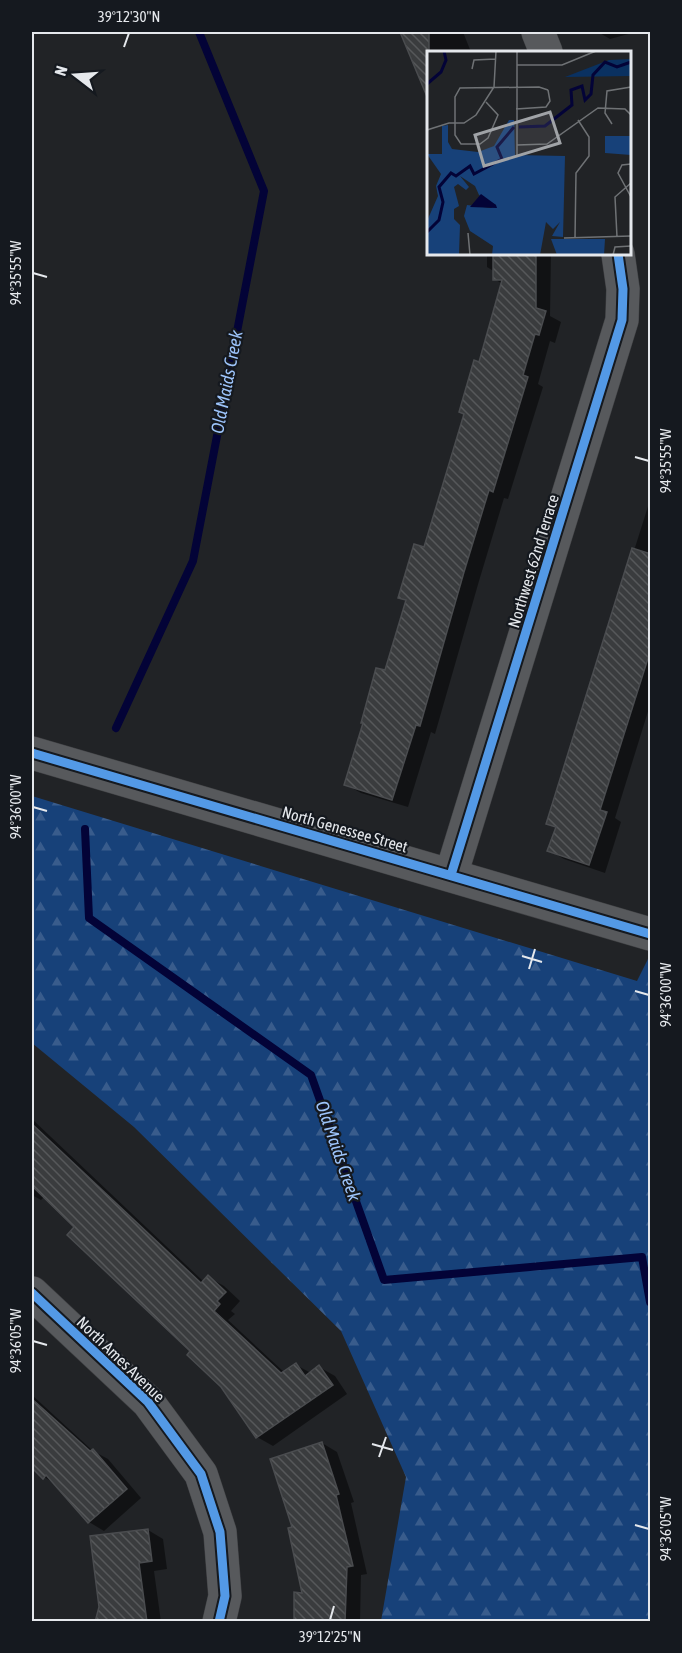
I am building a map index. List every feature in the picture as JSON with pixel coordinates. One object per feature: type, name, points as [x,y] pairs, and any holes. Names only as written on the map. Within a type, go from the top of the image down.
[{"type":"street","points":[[538,32],[546,51]]},
{"type":"street","name":"Northwest 62nd Terrace","points":[[451,875],[622,320],[623,289],[618,255]]},
{"type":"street","name":"North Genessee Street","points":[[32,753],[651,934]]},
{"type":"street","name":"North Ames Avenue","points":[[32,1293],[148,1402],[201,1474],[220,1532],[225,1596],[219,1622]]},
{"type":"green space","points":[[32,796],[637,981],[650,955],[650,1621],[381,1621],[406,1477],[341,1331],[134,1127],[32,1043]]},
{"type":"building","points":[[400,32],[429,32],[427,97]]},
{"type":"building","points":[[493,255],[536,255],[536,308],[546,311],[539,335],[535,334],[523,375],[528,377],[493,492],[489,490],[420,726],[416,725],[392,800],[344,785],[363,723],[361,723],[376,668],[385,670],[406,600],[398,598],[414,544],[424,547],[464,414],[459,412],[474,360],[479,362],[502,280],[493,280]]},
{"type":"building","points":[[632,548],[651,554],[651,649],[600,810],[607,812],[589,865],[547,851],[556,827],[546,824]]},
{"type":"building","points":[[32,1124],[201,1283],[208,1275],[226,1292],[217,1301],[220,1304],[214,1311],[281,1373],[296,1363],[305,1376],[319,1365],[333,1385],[256,1438],[221,1387],[187,1355],[190,1351],[67,1235],[74,1227],[32,1186]]},
{"type":"building","points":[[32,1399],[90,1451],[93,1449],[127,1489],[88,1523],[46,1475],[43,1479],[32,1468]]},
{"type":"building","points":[[322,1442],[339,1494],[336,1495],[353,1566],[347,1567],[345,1622],[294,1622],[294,1592],[302,1593],[288,1528],[292,1527],[270,1459]]},
{"type":"building","points":[[148,1529],[152,1561],[139,1563],[147,1622],[95,1622],[99,1607],[90,1536]]},
{"type":"waterway","name":"Old Maids Creek","points":[[116,728],[193,561],[264,191],[199,32]]},
{"type":"waterway","name":"Old Maids Creek","points":[[85,829],[89,918],[311,1075],[384,1280],[642,1257],[650,1302]]},
{"type":"cycle path","points":[[451,875],[622,320],[623,289],[618,255]]},
{"type":"cycle path","points":[[32,753],[650,934]]},
{"type":"cycle path","points":[[32,1293],[148,1402],[201,1474],[220,1532],[225,1596],[219,1622]]}]
